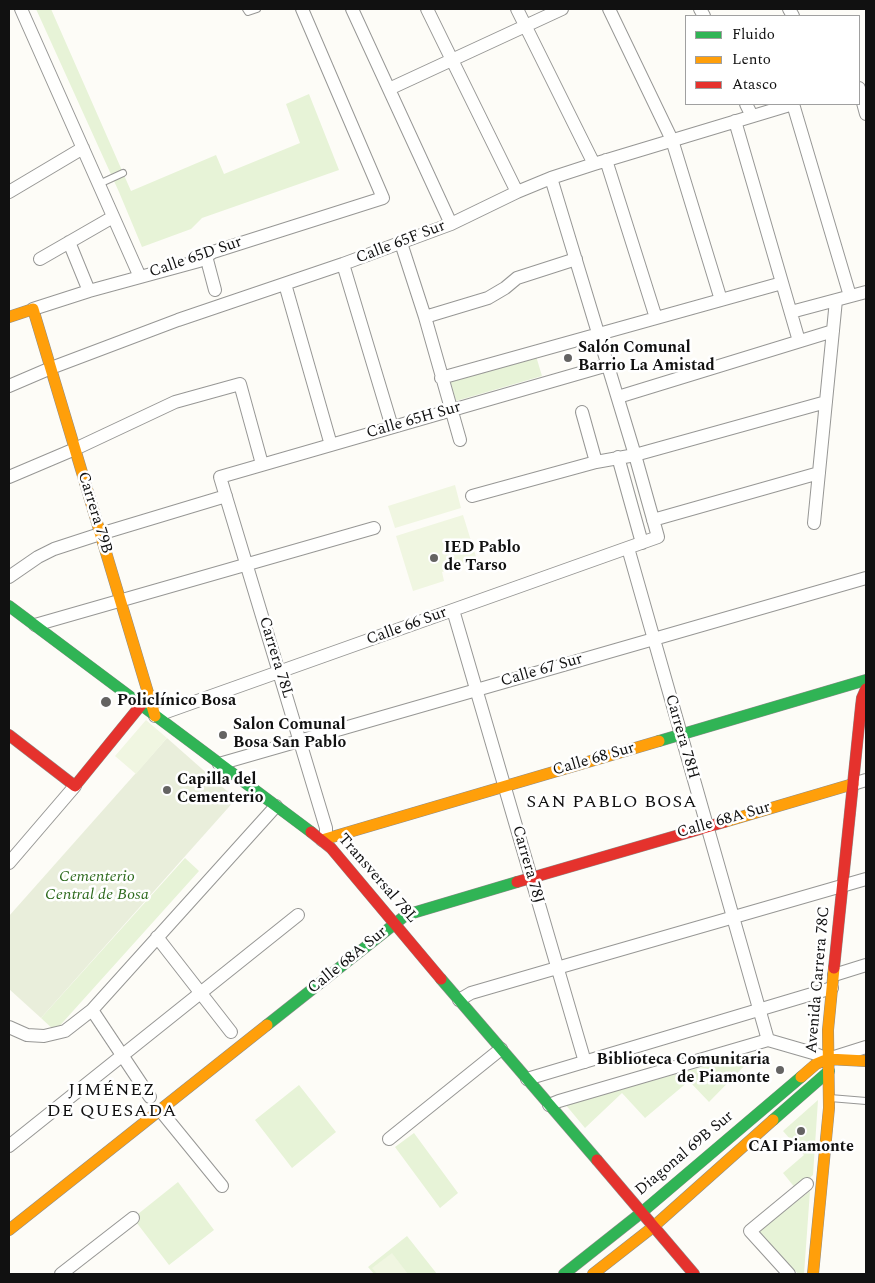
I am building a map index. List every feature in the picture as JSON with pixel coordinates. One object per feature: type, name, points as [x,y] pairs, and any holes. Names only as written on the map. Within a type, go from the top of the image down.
[{"type":"street","points":[[21,9],[140,277]]},
{"type":"street","name":"Calle 65D Sur","points":[[9,317],[89,291],[199,261],[212,252],[383,198],[302,9]]},
{"type":"street","points":[[352,9],[451,224]]},
{"type":"street","points":[[428,9],[518,192]]},
{"type":"street","points":[[517,9],[600,162],[656,318]]},
{"type":"street","points":[[389,89],[562,9]]},
{"type":"street","points":[[609,9],[672,140],[721,300]]},
{"type":"street","points":[[860,92],[866,114]]},
{"type":"street","points":[[746,105],[752,116]]},
{"type":"street","name":"Calle 65F Sur","points":[[9,386],[178,320],[344,264],[451,224],[551,178],[790,105]]},
{"type":"street","points":[[793,105],[850,296]]},
{"type":"street","points":[[735,121],[800,341]]},
{"type":"street","points":[[9,192],[83,148]]},
{"type":"street","points":[[551,178],[618,397],[653,520],[819,473]]},
{"type":"street","points":[[40,259],[113,217]]},
{"type":"street","points":[[69,242],[89,291]]},
{"type":"street","points":[[401,243],[425,317],[460,440]]},
{"type":"street","points":[[206,256],[215,290]]},
{"type":"street","points":[[425,317],[488,298],[517,278],[576,259]]},
{"type":"street","points":[[344,264],[392,427]]},
{"type":"street","points":[[441,378],[782,283]]},
{"type":"street","points":[[285,284],[331,445]]},
{"type":"street","points":[[791,312],[866,292]]},
{"type":"street","points":[[814,523],[836,300]]},
{"type":"street","name":"Carrera 79B","points":[[33,309],[155,716]]},
{"type":"street","points":[[618,397],[833,331]]},
{"type":"street","name":"Calle 65H Sur","points":[[220,477],[608,365]]},
{"type":"street","points":[[9,477],[176,402],[240,384],[262,464]]},
{"type":"street","points":[[472,496],[596,462],[635,455],[826,402]]},
{"type":"street","points":[[582,412],[596,462]]},
{"type":"street","points":[[618,457],[642,543]]},
{"type":"street","name":"Carrera 78L","points":[[220,477],[326,828],[326,834],[322,840]]},
{"type":"street","points":[[9,577],[38,557],[54,549],[226,496]]},
{"type":"street","name":"Calle 66 Sur","points":[[155,716],[658,538],[653,520]]},
{"type":"street","points":[[35,625],[374,528]]},
{"type":"street","name":"Carrera 78H","points":[[628,548],[768,1040]]},
{"type":"street","name":"Calle 67 Sur","points":[[219,764],[866,578]]},
{"type":"street","name":"Transversal 78L","points":[[9,606],[331,848],[694,1274]]},
{"type":"street","name":"Carrera 78J","points":[[453,610],[585,1062]]},
{"type":"street","name":"Calle 68 Sur","points":[[322,840],[866,680]]},
{"type":"street","name":"Avenida Carrera 78C","points":[[813,1274],[830,1098],[827,1039],[861,706],[866,689]]},
{"type":"street","points":[[11,856],[75,786],[141,706]]},
{"type":"street","points":[[9,735],[75,786]]},
{"type":"street","name":"Calle 68A Sur","points":[[9,1230],[406,915],[866,780]]},
{"type":"street","points":[[9,1027],[27,1035],[44,1036],[65,1031],[92,1010],[276,806]]},
{"type":"street","points":[[459,1000],[471,993],[866,879]]},
{"type":"street","points":[[9,1146],[298,915]]},
{"type":"street","points":[[157,937],[231,1032]]},
{"type":"street","points":[[527,1079],[759,1009],[833,982],[866,965]]},
{"type":"street","points":[[92,1010],[150,1097]]},
{"type":"street","points":[[549,1105],[768,1040],[813,1053],[828,1065],[866,1060]]},
{"type":"street","points":[[828,1065],[866,1047]]},
{"type":"street","points":[[388,1139],[501,1049]]},
{"type":"street","name":"Diagonal 69B Sur","points":[[564,1274],[641,1213],[816,1064],[828,1065]]},
{"type":"street","name":"Diagonal 69B Sur","points":[[593,1274],[653,1226],[828,1065]]},
{"type":"street","points":[[160,1110],[222,1186]]},
{"type":"street","points":[[789,1274],[750,1231],[807,1184]]},
{"type":"street","points":[[64,1273],[133,1218]]},
{"type":"lane","points":[[246,9],[248,12],[257,9]]},
{"type":"lane","points":[[99,184],[123,173]]},
{"type":"lane","points":[[830,1098],[866,1101]]},
{"type":"green space","points":[[36,9],[51,9],[131,191],[216,155],[224,174],[300,143],[286,104],[309,94],[339,170],[202,218],[191,229],[142,247]]},
{"type":"green space","points":[[536,356],[542,376],[456,401],[450,380]]},
{"type":"green space","points":[[455,485],[461,508],[395,528],[388,506]]},
{"type":"green space","points":[[463,515],[477,560],[442,572],[444,581],[413,591],[396,536]]},
{"type":"green space","points":[[146,720],[167,738],[136,774],[115,756]]},
{"type":"green space","name":"Cementerio Central de Bosa","points":[[167,738],[236,799],[41,1018],[9,989],[9,916]]},
{"type":"green space","points":[[185,858],[199,871],[55,1031],[41,1018]]},
{"type":"green space","points":[[758,1052],[709,1102],[689,1081],[645,1118],[622,1093],[585,1128],[565,1104]]},
{"type":"green space","points":[[299,1085],[336,1132],[292,1168],[255,1120]]},
{"type":"green space","points":[[818,1100],[813,1175],[796,1189],[783,1173],[804,1155],[783,1131]]},
{"type":"green space","points":[[414,1133],[458,1193],[440,1208],[395,1147]]},
{"type":"green space","points":[[178,1182],[214,1230],[169,1265],[133,1218]]},
{"type":"green space","points":[[810,1191],[804,1274],[798,1274],[759,1231]]},
{"type":"green space","points":[[407,1236],[437,1274],[374,1274],[368,1267]]},
{"type":"green space","points":[[392,1253],[408,1274],[377,1274],[372,1268]]},
{"type":"traffic: fast","points":[[9,606],[311,832]]},
{"type":"traffic: fast","points":[[659,741],[866,680]]},
{"type":"traffic: fast","points":[[267,1025],[406,915],[517,882]]},
{"type":"traffic: fast","points":[[441,979],[597,1160]]},
{"type":"traffic: fast","points":[[773,1120],[829,1071]]},
{"type":"traffic: fast","points":[[564,1274],[641,1213],[801,1077]]},
{"type":"traffic: slow","points":[[9,317],[33,309],[155,716]]},
{"type":"traffic: slow","points":[[322,840],[659,741]]},
{"type":"traffic: slow","points":[[724,822],[853,784]]},
{"type":"traffic: slow","points":[[813,1274],[829,1108],[828,1030],[834,968]]},
{"type":"traffic: slow","points":[[9,1230],[267,1025]]},
{"type":"traffic: slow","points":[[801,1077],[816,1064],[828,1059],[866,1061]]},
{"type":"traffic: slow","points":[[593,1274],[653,1227],[773,1120]]},
{"type":"traffic: jam","points":[[834,968],[861,706],[866,689]]},
{"type":"traffic: jam","points":[[9,735],[75,786],[141,705]]},
{"type":"traffic: jam","points":[[517,882],[724,822]]},
{"type":"traffic: jam","points":[[311,832],[331,848],[441,979]]},
{"type":"traffic: jam","points":[[597,1160],[694,1274]]},
{"type":"place","name":"Salón Comunal Barrio La Amistad","points":[[568,358]]},
{"type":"place","name":"IED Pablo de Tarso","points":[[434,558]]},
{"type":"place","name":"Policlínico Bosa","points":[[106,702]]},
{"type":"place","name":"Salon Comunal Bosa San Pablo","points":[[223,735]]},
{"type":"place","name":"Capilla del Cementerio","points":[[167,790]]},
{"type":"place","name":"Biblioteca Comunitaria de Piamonte","points":[[780,1070]]},
{"type":"place","name":"CAI Piamonte","points":[[801,1131]]},
{"type":"district","name":"SAN PABLO BOSA","points":[[612,803]]},
{"type":"district","name":"JIMÉNEZ DE QUESADA","points":[[112,1101]]}]
